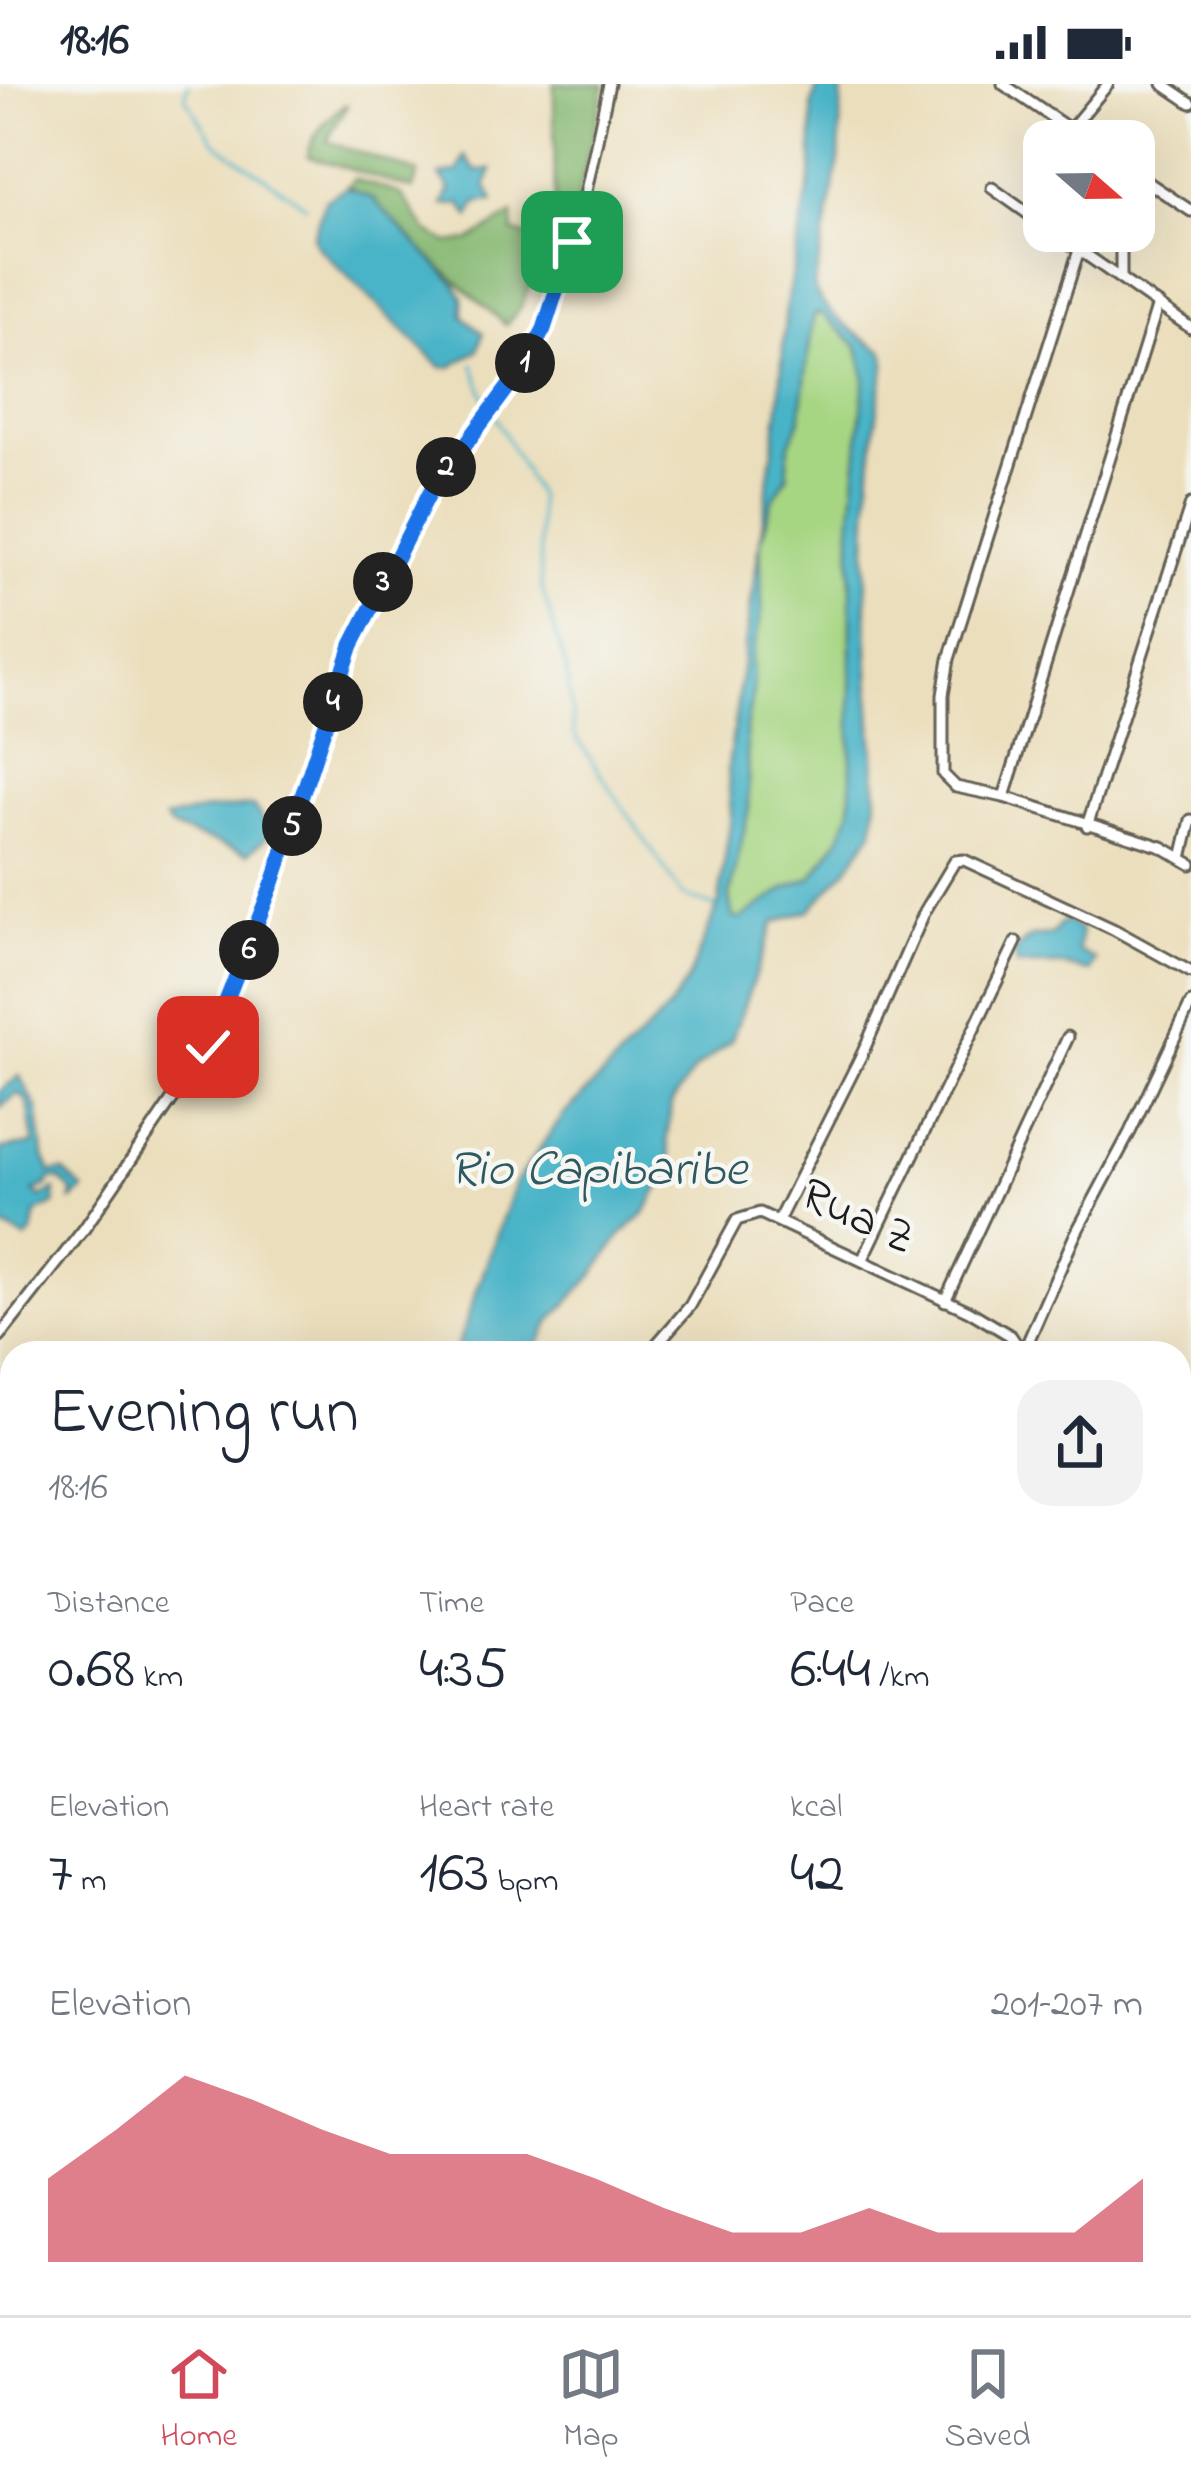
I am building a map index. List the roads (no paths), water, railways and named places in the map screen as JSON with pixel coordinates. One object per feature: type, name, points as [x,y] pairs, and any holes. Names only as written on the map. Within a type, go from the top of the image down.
[{"type":"street","points":[[0,1336],[84,1229],[208,1047],[274,880],[352,645],[430,492],[524,366],[544,329],[583,205],[609,84]]},
{"type":"street","points":[[1003,84],[1055,120]]},
{"type":"street","points":[[1078,120],[1108,84]]},
{"type":"street","points":[[1163,84],[1191,103]]},
{"type":"street","points":[[1155,187],[1191,211]]},
{"type":"street","points":[[992,188],[1023,210]]},
{"type":"street","points":[[1078,252],[949,659],[943,695],[943,774],[956,787],[1004,797],[1162,847],[1186,861],[1191,820]]},
{"type":"street","points":[[1082,252],[1191,328]]},
{"type":"street","points":[[1121,252],[1121,279]]},
{"type":"street","points":[[1004,797],[1158,304]]},
{"type":"street","points":[[1087,826],[1191,504]]},
{"type":"street","points":[[779,1219],[944,875],[956,861],[964,860],[1115,930],[1191,971]]},
{"type":"street","points":[[863,1259],[1016,942]]},
{"type":"street","points":[[1028,1341],[1191,1003]]},
{"type":"street","points":[[945,1301],[1068,1037]]},
{"type":"street","name":"Rua Z","points":[[659,1341],[690,1306],[736,1220],[760,1213],[993,1324],[1015,1341]]},
{"type":"water","name":"Rio Capibaribe","points":[[818,84],[842,84],[839,160],[814,286],[833,314],[884,351],[886,361],[871,470],[866,580],[877,799],[873,831],[810,910],[774,923],[731,1041],[695,1069],[671,1104],[667,1141],[672,1166],[644,1214],[621,1235],[540,1341],[459,1341],[515,1183],[563,1116],[668,1009],[688,980],[719,902],[731,816],[728,768],[779,406],[786,306],[812,171],[812,105]],"holes":[[[821,313],[858,347],[865,377],[851,526],[851,810],[840,837],[813,877],[785,889],[741,919],[733,917],[729,899],[749,808],[746,728],[762,612],[760,543],[772,501],[787,476],[814,315]]]},
{"type":"water","points":[[465,156],[476,171],[492,170],[486,185],[494,201],[478,202],[470,217],[461,204],[443,205],[450,189],[440,175],[458,172]]},
{"type":"water","points":[[346,187],[373,199],[455,284],[463,297],[463,316],[483,333],[478,350],[451,367],[441,367],[316,245],[313,237],[325,200]]},
{"type":"water","points":[[253,806],[270,829],[248,853],[172,828],[165,819],[207,810]]},
{"type":"water","points":[[1067,921],[1081,931],[1078,951],[1095,960],[1090,972],[1061,965],[1016,965],[1015,952],[1024,942],[1052,935]]},
{"type":"water","points":[[20,1076],[37,1108],[43,1154],[51,1173],[63,1171],[84,1190],[72,1200],[72,1191],[60,1179],[49,1180],[47,1186],[34,1191],[41,1197],[55,1190],[55,1204],[36,1213],[26,1239],[0,1225],[1,1149],[34,1144],[28,1102],[18,1093],[0,1108],[0,1091]]},
{"type":"waterway","points":[[188,84],[185,97],[214,142],[306,206]]},
{"type":"waterway","points":[[473,364],[487,404]]},
{"type":"waterway","points":[[493,412],[538,497],[541,585],[567,672],[574,734],[682,895],[715,907]]}]
